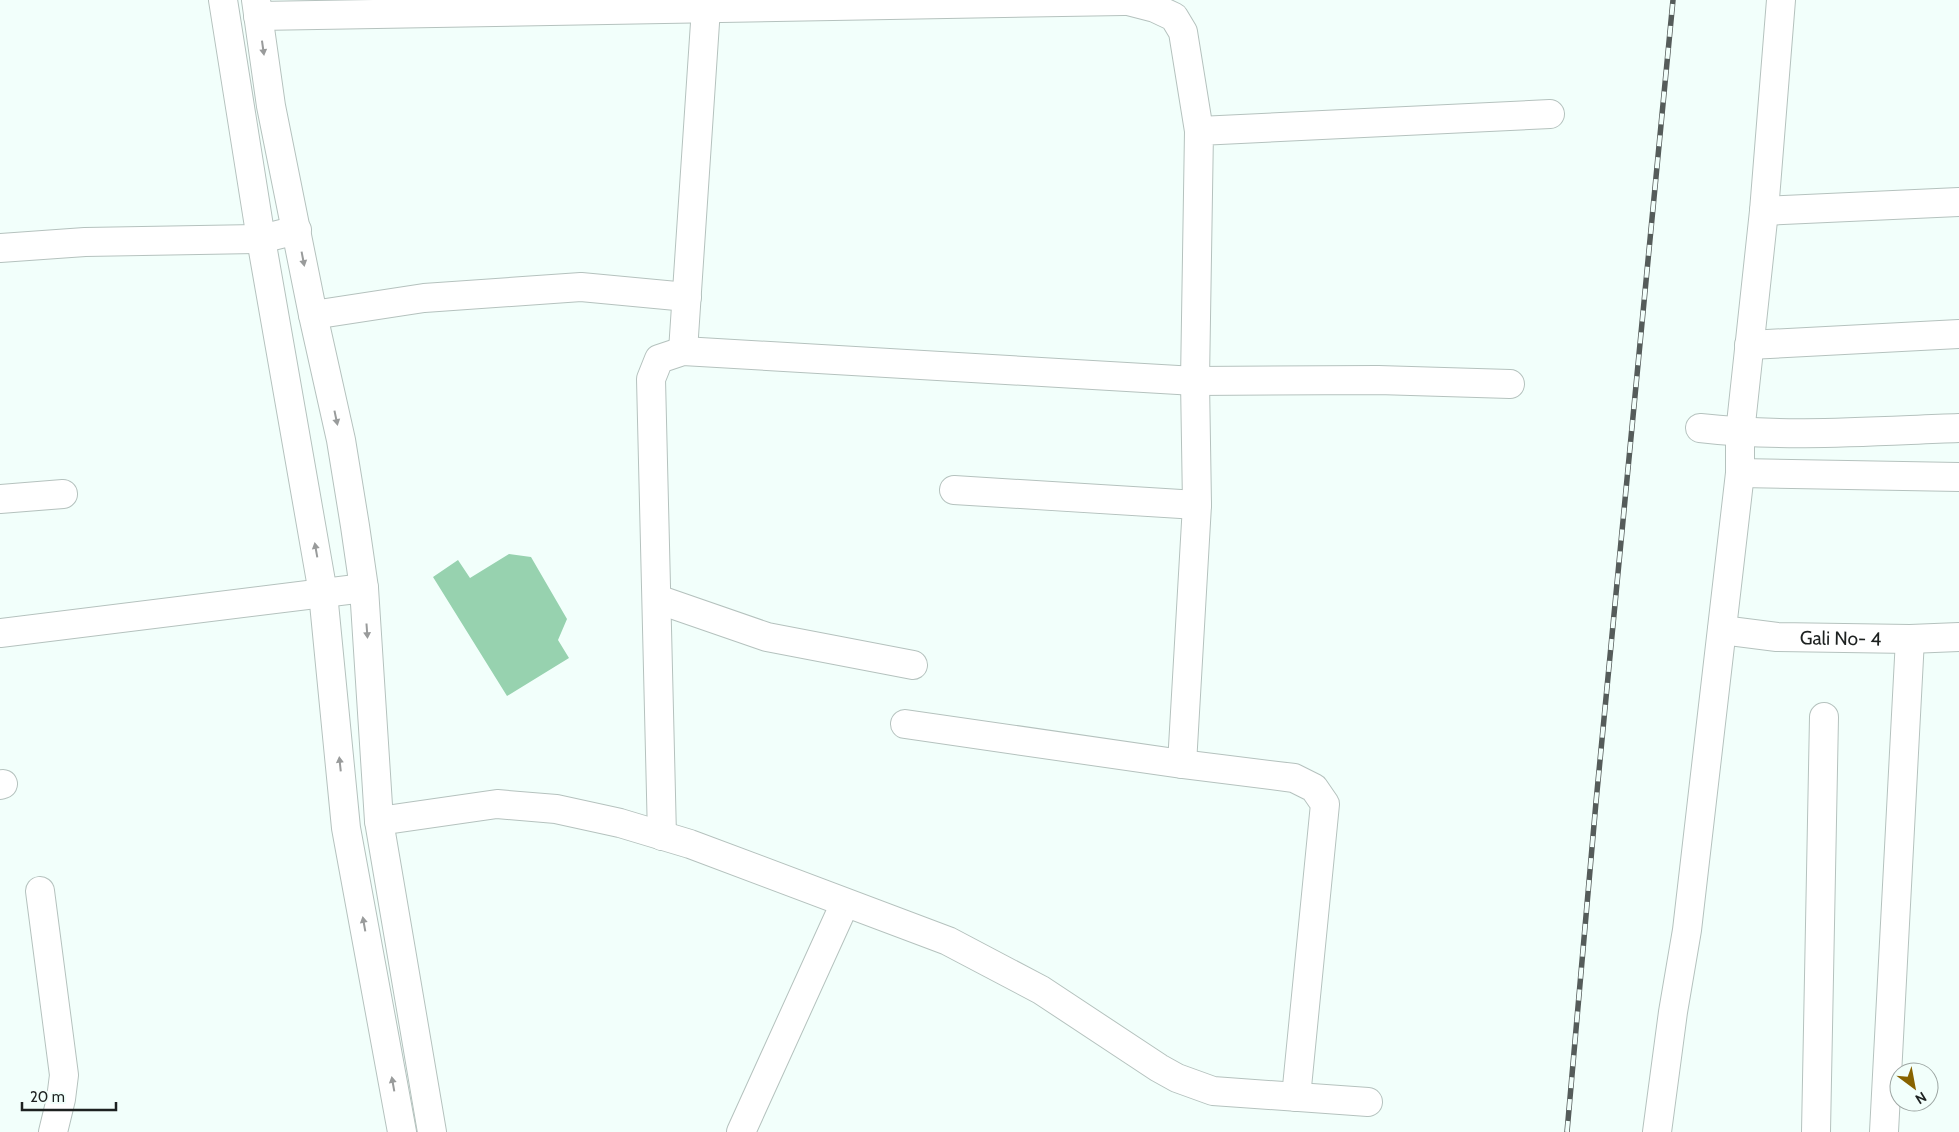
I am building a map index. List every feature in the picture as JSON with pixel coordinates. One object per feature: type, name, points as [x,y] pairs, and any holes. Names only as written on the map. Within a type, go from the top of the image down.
[{"type":"street","points":[[223,0],[261,239],[323,593],[346,828],[402,1132]]},
{"type":"street","points":[[1657,1132],[1673,1012],[1687,930],[1740,473],[1740,433],[1764,211],[1781,0]]},
{"type":"street","points":[[432,1132],[380,821],[364,588],[341,440],[313,315],[298,230],[271,106],[257,8],[706,8],[1124,1],[1155,8],[1174,17],[1183,32],[1199,131],[1195,381],[1197,505],[1182,764]]},
{"type":"street","points":[[683,351],[706,8]]},
{"type":"street","points":[[1199,131],[1550,114]]},
{"type":"street","points":[[1764,211],[1959,202]]},
{"type":"street","points":[[0,248],[85,242],[261,239],[298,230]]},
{"type":"street","points":[[313,315],[424,298],[581,287],[687,297]]},
{"type":"street","points":[[1750,345],[1959,334]]},
{"type":"street","points":[[662,836],[651,379],[659,359],[683,351],[1195,381],[1378,380],[1510,384]]},
{"type":"street","points":[[1700,428],[1740,433],[1959,428]]},
{"type":"street","points":[[1740,473],[1959,478]]},
{"type":"street","points":[[954,490],[1197,505]]},
{"type":"street","points":[[0,500],[63,494]]},
{"type":"street","points":[[0,632],[364,588]]},
{"type":"street","points":[[657,599],[767,637],[913,665]]},
{"type":"street","name":"Gali No- 4","points":[[1722,630],[1777,637],[1959,637]]},
{"type":"street","points":[[1884,1132],[1910,638]]},
{"type":"street","points":[[1816,1132],[1824,717]]},
{"type":"street","points":[[905,724],[1182,764],[1294,778],[1314,788],[1325,804],[1296,1097]]},
{"type":"street","points":[[380,821],[497,804],[556,809],[620,822],[690,844],[948,941],[1041,990],[1177,1078],[1213,1091],[1368,1102]]},
{"type":"street","points":[[40,890],[64,1074],[62,1099],[53,1132]]},
{"type":"street","points":[[741,1132],[845,903]]},
{"type":"building","points":[[509,554],[531,557],[567,619],[558,640],[569,658],[507,696],[433,577],[458,560],[470,578]]},
{"type":"railway","points":[[1567,1132],[1596,802],[1673,0]]}]
